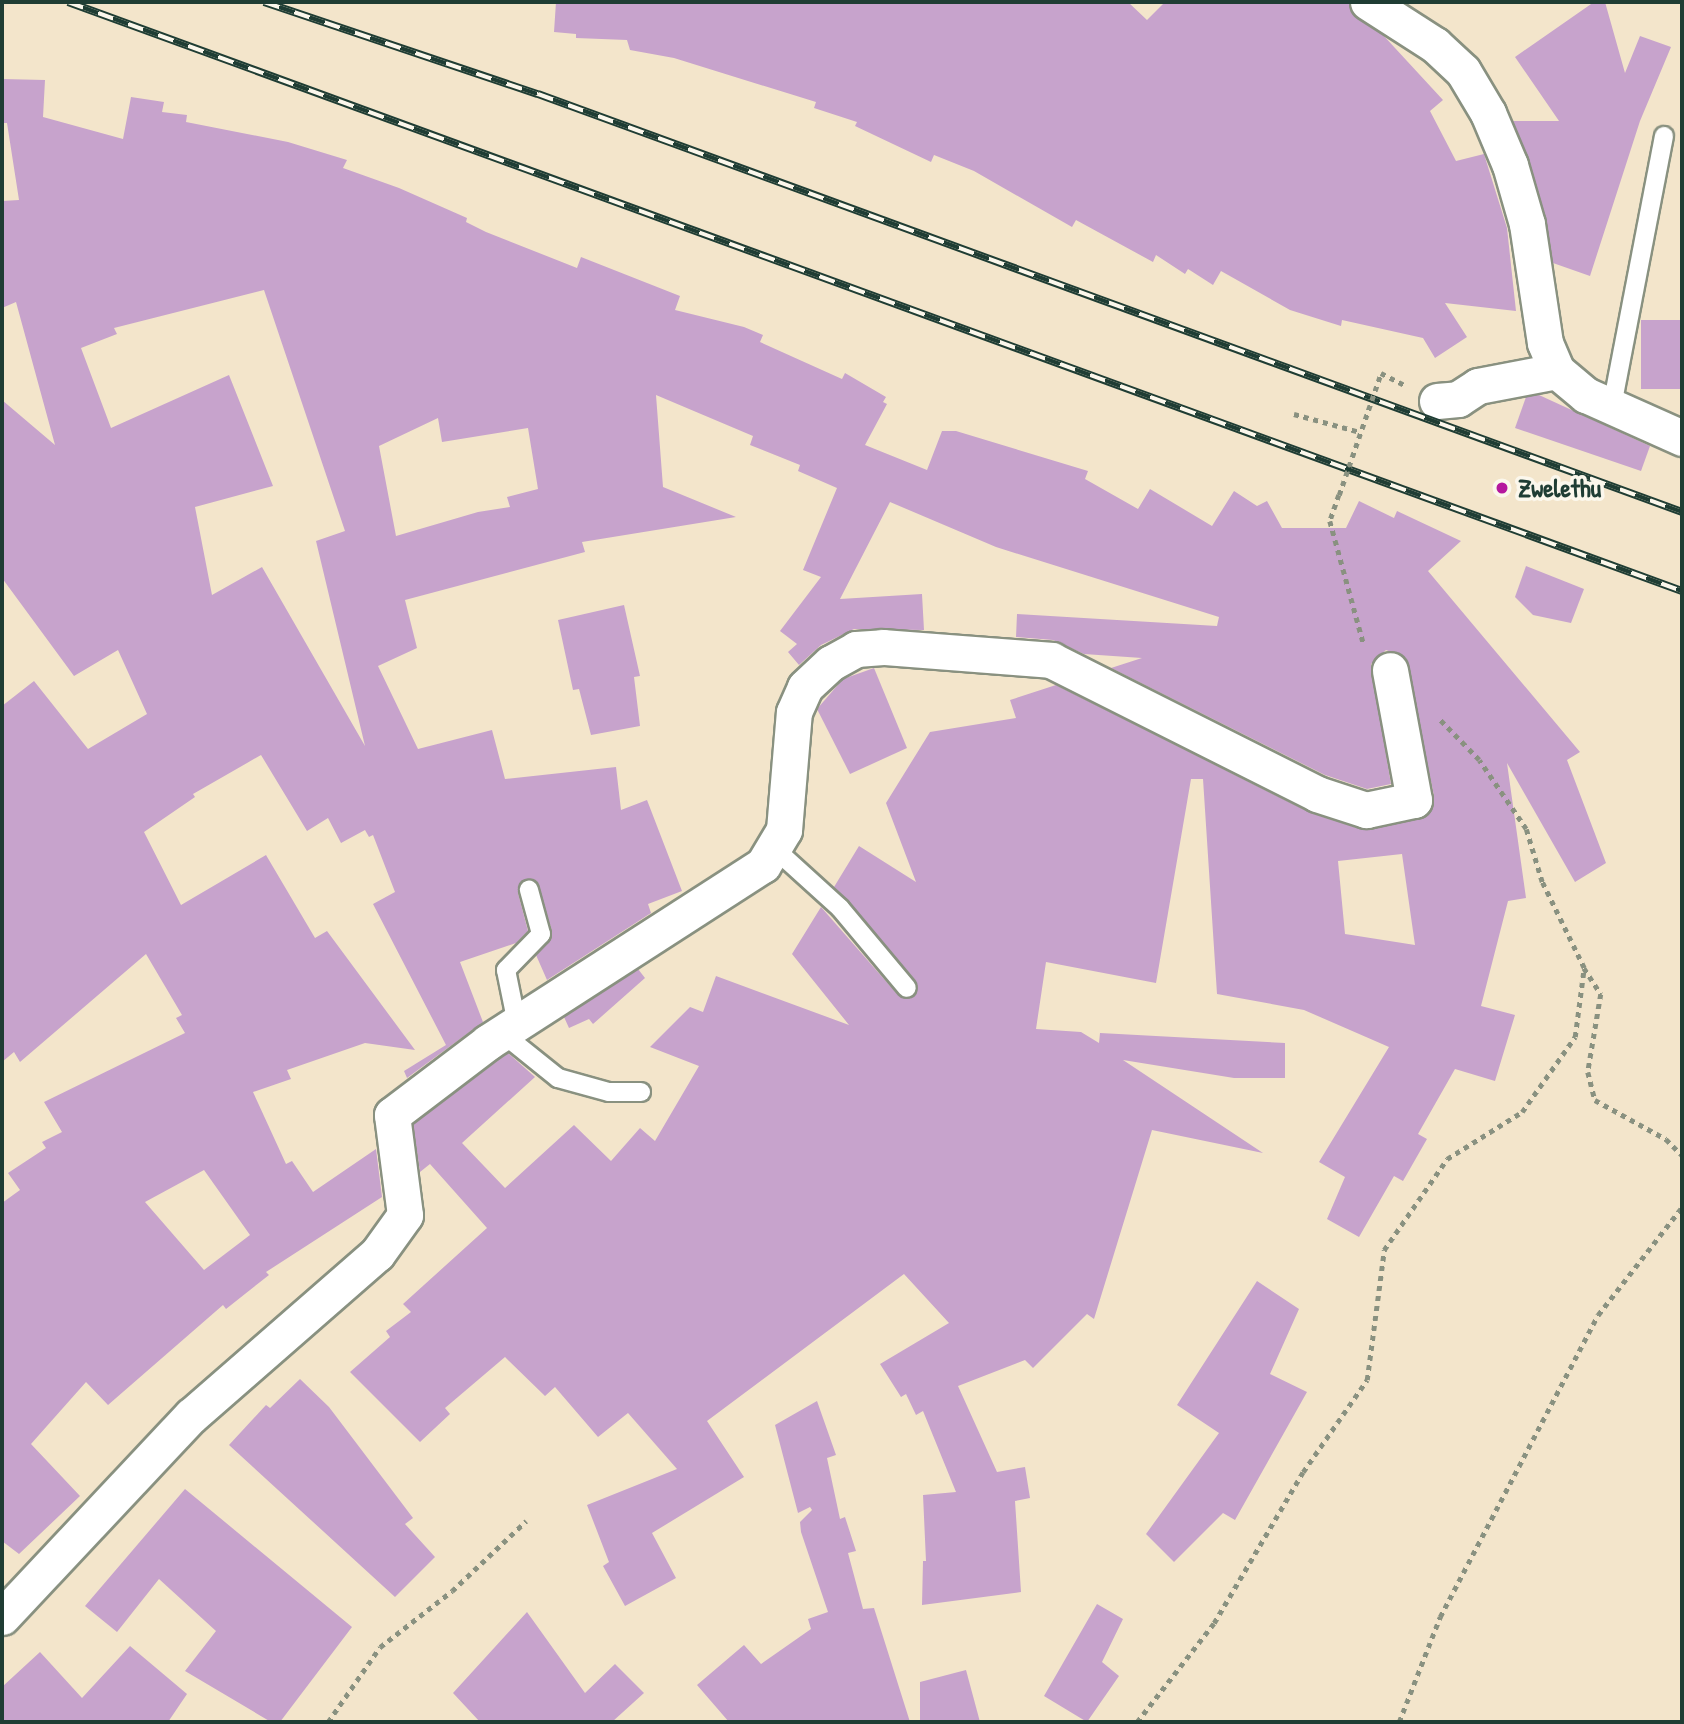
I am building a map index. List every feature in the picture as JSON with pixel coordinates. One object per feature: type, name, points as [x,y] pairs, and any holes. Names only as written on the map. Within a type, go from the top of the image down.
[{"type":"street","points":[[1368,2],[1435,45],[1463,71],[1488,113],[1510,165],[1527,224],[1545,343],[1557,371],[1586,395],[1682,438]]},
{"type":"street","points":[[1437,401],[1458,399],[1478,386],[1557,371]]},
{"type":"street","points":[[2,1617],[191,1416],[377,1254],[405,1214],[392,1115],[510,1029],[763,865],[784,830],[790,797],[794,712],[805,687],[831,663],[856,649],[1051,660],[1317,794],[1366,810],[1414,800],[1390,670]]},
{"type":"lane","points":[[1612,406],[1664,136]]},
{"type":"lane","points":[[775,849],[840,908],[907,988]]},
{"type":"lane","points":[[529,890],[541,934],[506,971],[510,1029],[558,1078],[609,1092],[641,1092]]},
{"type":"path","points":[[1381,373],[1330,521],[1364,644],[1390,670]]},
{"type":"path","points":[[1294,414],[1360,432]]},
{"type":"path","points":[[1434,715],[1479,760],[1526,829],[1542,882],[1584,968],[1601,994],[1588,1072],[1595,1100],[1666,1139],[1682,1155]]},
{"type":"path","points":[[1137,1722],[1214,1623],[1303,1472],[1367,1380],[1384,1250],[1447,1159],[1522,1112],[1553,1069],[1575,1037],[1584,968]]},
{"type":"path","points":[[1399,1722],[1440,1617],[1598,1315],[1682,1206]]},
{"type":"path","points":[[328,1722],[380,1647],[453,1591],[526,1521]]},
{"type":"building","points":[[556,2],[1128,2],[1147,20],[1165,2],[1348,2],[1357,18],[1383,35],[1443,100],[1430,111],[1456,161],[1484,154],[1507,228],[1516,311],[1445,303],[1467,337],[1435,358],[1423,338],[1342,320],[1341,326],[1290,310],[1221,271],[1213,285],[1188,269],[1185,274],[1156,255],[1153,262],[1076,220],[1072,227],[974,171],[934,155],[931,162],[855,126],[857,122],[814,108],[816,102],[674,58],[630,50],[627,40],[576,38],[576,34],[554,32]]},
{"type":"building","points":[[1594,2],[1605,2],[1625,73],[1640,36],[1671,47],[1640,121],[1590,276],[1553,263],[1546,219],[1513,121],[1559,121],[1515,57]]},
{"type":"building","points":[[2,79],[45,80],[43,117],[123,139],[131,97],[164,102],[162,112],[187,115],[186,122],[288,142],[347,160],[343,168],[399,188],[467,218],[466,222],[486,232],[577,268],[581,257],[680,296],[675,310],[744,327],[763,335],[760,342],[842,379],[845,373],[886,397],[883,402],[887,404],[865,445],[927,470],[942,431],[956,431],[1088,471],[1085,479],[1138,509],[1150,489],[1212,526],[1234,491],[1257,506],[1267,501],[1282,528],[1346,528],[1359,501],[1394,518],[1397,511],[1461,541],[1428,571],[1580,752],[1567,760],[1606,863],[1575,882],[1507,763],[1526,898],[1508,901],[1481,1006],[1515,1015],[1495,1081],[1455,1069],[1418,1134],[1427,1139],[1403,1181],[1394,1176],[1359,1237],[1327,1219],[1345,1177],[1319,1162],[1389,1047],[1304,1010],[1217,994],[1203,779],[1191,779],[1156,983],[1046,962],[1036,1029],[1081,1032],[1099,1043],[1100,1033],[1285,1043],[1285,1078],[1234,1078],[1123,1060],[1263,1153],[1152,1130],[1094,1319],[1087,1314],[1033,1368],[1025,1360],[958,1386],[997,1472],[1025,1467],[1030,1498],[1015,1501],[1021,1592],[922,1605],[923,1561],[926,1561],[923,1495],[956,1492],[923,1411],[916,1415],[906,1394],[901,1397],[880,1364],[949,1323],[904,1274],[707,1421],[744,1477],[652,1533],[676,1578],[625,1606],[603,1566],[609,1562],[587,1505],[677,1469],[628,1413],[598,1437],[555,1387],[545,1396],[505,1357],[445,1408],[450,1414],[420,1442],[350,1372],[390,1337],[386,1331],[411,1312],[403,1304],[487,1228],[430,1164],[420,1172],[413,1124],[508,1053],[535,1077],[462,1143],[505,1188],[574,1125],[611,1161],[640,1128],[655,1141],[699,1066],[650,1047],[690,1007],[703,1012],[716,976],[849,1025],[792,954],[821,907],[898,995],[914,997],[916,981],[834,887],[859,846],[916,882],[886,803],[930,732],[1016,718],[1010,700],[1056,685],[1311,813],[1360,829],[1419,819],[1433,807],[1434,796],[1406,658],[1386,650],[1371,664],[1391,784],[1367,789],[1325,775],[1111,668],[1142,658],[1084,654],[1053,640],[1016,637],[1017,614],[1217,626],[1219,617],[996,547],[890,502],[840,599],[922,594],[924,630],[854,629],[821,645],[799,665],[788,652],[797,644],[780,631],[821,577],[803,570],[837,488],[798,471],[800,465],[750,445],[753,436],[656,395],[663,487],[736,517],[582,542],[585,552],[405,600],[417,648],[378,666],[418,749],[492,730],[505,779],[616,767],[621,810],[647,800],[682,891],[648,904],[651,913],[547,980],[536,955],[550,941],[552,931],[537,882],[521,882],[518,893],[528,931],[516,943],[460,962],[483,1022],[407,1078],[404,1071],[446,1045],[373,904],[395,892],[373,835],[369,837],[365,830],[341,843],[328,818],[307,831],[261,755],[193,794],[195,797],[144,832],[181,905],[266,855],[315,938],[327,931],[415,1050],[365,1043],[287,1070],[291,1079],[253,1092],[286,1164],[292,1161],[313,1192],[376,1149],[382,1197],[266,1272],[269,1275],[226,1309],[223,1305],[108,1405],[86,1382],[31,1444],[80,1496],[19,1554],[2,1541],[2,1203],[20,1190],[8,1173],[46,1148],[42,1142],[62,1132],[44,1102],[185,1033],[176,1018],[182,1015],[146,954],[20,1062],[14,1052],[2,1062],[2,706],[34,681],[88,749],[147,714],[118,650],[74,676],[2,578],[2,400],[55,445],[16,302],[2,308],[2,201],[19,200],[7,123],[2,123]],"holes":[[[264,290],[345,531],[316,541],[365,746],[262,567],[212,595],[195,507],[273,486],[229,375],[111,428],[81,348],[117,334],[114,328]],[[438,418],[442,442],[528,428],[538,489],[507,497],[510,507],[478,512],[396,536],[379,446]],[[1402,854],[1415,945],[1345,934],[1338,861]],[[204,1170],[250,1235],[204,1270],[145,1202]]]},
{"type":"building","points":[[1641,320],[1682,320],[1682,389],[1641,389]]},
{"type":"building","points":[[1539,395],[1650,446],[1641,471],[1515,428],[1526,397]]},
{"type":"building","points":[[1526,566],[1584,589],[1571,623],[1533,615],[1515,597]]},
{"type":"building","points":[[624,605],[640,676],[634,677],[640,726],[591,735],[579,689],[573,690],[558,620]]},
{"type":"building","points":[[874,668],[907,748],[850,774],[817,709],[843,679]]},
{"type":"building","points":[[638,969],[645,978],[593,1024],[589,1019],[569,1028],[564,1017]]},
{"type":"building","points":[[1257,1281],[1299,1309],[1270,1374],[1307,1392],[1235,1520],[1223,1513],[1174,1562],[1146,1534],[1219,1433],[1177,1405]]},
{"type":"building","points":[[300,1379],[329,1407],[413,1518],[405,1524],[435,1557],[395,1597],[229,1445],[266,1405],[270,1408]]},
{"type":"building","points":[[817,1401],[836,1455],[827,1458],[840,1519],[845,1517],[856,1551],[848,1553],[863,1609],[874,1608],[910,1722],[729,1722],[697,1685],[744,1645],[761,1664],[811,1629],[808,1619],[828,1612],[801,1532],[800,1522],[812,1510],[810,1507],[798,1513],[775,1425]]},
{"type":"building","points":[[185,1489],[352,1627],[280,1722],[271,1722],[185,1671],[216,1631],[159,1579],[117,1632],[85,1606]]},
{"type":"building","points":[[1097,1604],[1123,1619],[1102,1662],[1119,1676],[1087,1722],[1044,1696]]},
{"type":"building","points":[[527,1612],[585,1693],[615,1664],[644,1693],[612,1722],[480,1722],[453,1693]]},
{"type":"building","points":[[130,1646],[187,1694],[168,1722],[2,1722],[2,1687],[40,1652],[82,1698]]},
{"type":"building","points":[[966,1670],[980,1722],[920,1722],[920,1682]]},
{"type":"railway","points":[[68,2],[1682,591]]},
{"type":"railway","points":[[264,2],[538,94],[1682,512]]},
{"type":"place","name":"Zwelethu","points":[[1502,488]]}]
